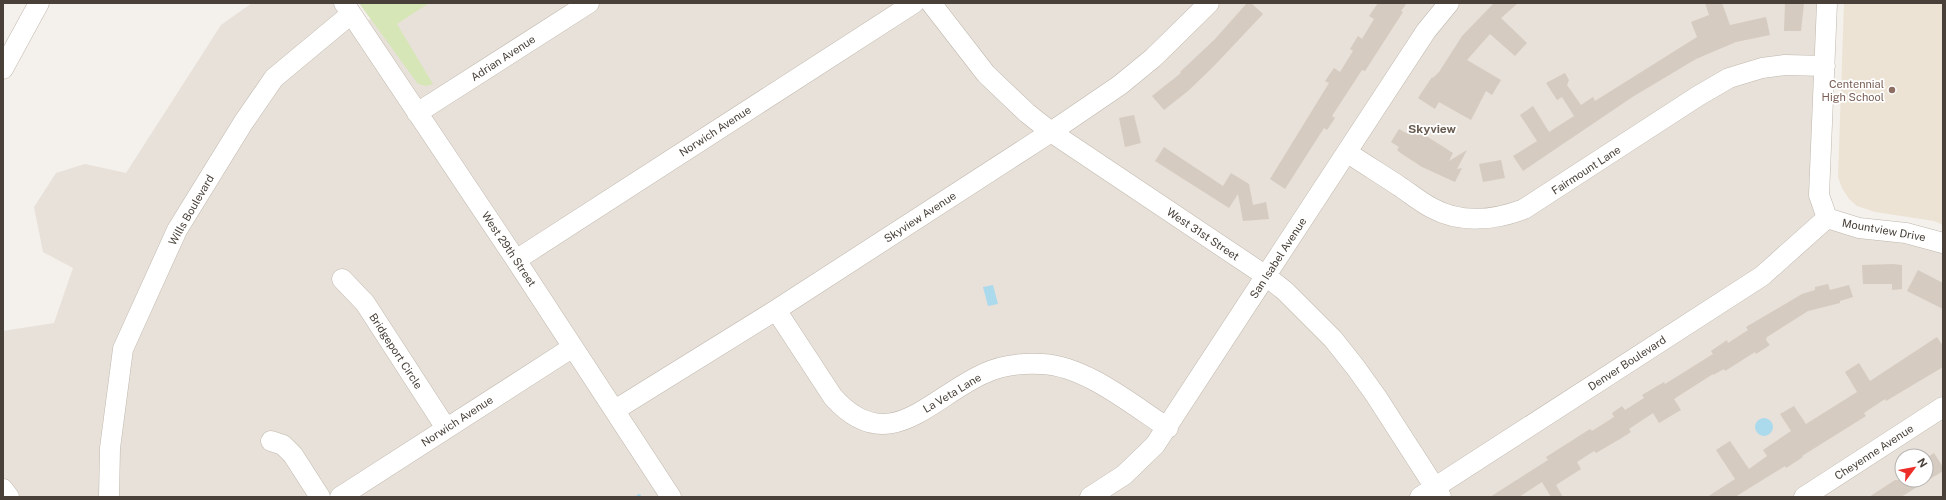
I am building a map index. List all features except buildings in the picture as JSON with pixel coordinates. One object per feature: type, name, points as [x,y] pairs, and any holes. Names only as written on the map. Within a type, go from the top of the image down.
[{"type":"street","points":[[3,68],[38,3]]},
{"type":"street","name":"Adrian Avenue","points":[[417,113],[589,3]]},
{"type":"street","name":"Norwich Avenue","points":[[516,260],[914,3]]},
{"type":"street","name":"West 31st Street","points":[[931,3],[986,74],[1027,113],[1051,132],[1266,276],[1294,299],[1333,339],[1376,396],[1432,494]]},
{"type":"street","name":"Skyview Avenue","points":[[615,410],[776,310],[1051,132],[1120,85],[1187,26],[1209,3]]},
{"type":"street","name":"San Isabel Avenue","points":[[1090,497],[1124,475],[1141,460],[1168,428],[1426,31],[1449,3]]},
{"type":"street","name":"Mountview Drive","points":[[1827,3],[1826,66],[1819,195],[1826,218],[1859,228],[1906,233],[1943,243]]},
{"type":"street","name":"West 29th Street","points":[[347,8],[516,260],[671,497]]},
{"type":"street","name":"Wills Boulevard","points":[[109,497],[110,448],[123,348],[177,230],[243,123],[274,78],[347,8]]},
{"type":"street","name":"Fairmount Lane","points":[[1348,153],[1433,209],[1454,216],[1492,218],[1508,215],[1524,209],[1698,96],[1729,78],[1762,68],[1785,65],[1826,66]]},
{"type":"street","name":"Denver Boulevard","points":[[1432,494],[1762,276],[1826,218]]},
{"type":"street","name":"Bridgeport Circle","points":[[342,279],[365,303],[446,428]]},
{"type":"street","name":"La Veta Lane","points":[[776,310],[833,397],[843,409],[856,418],[873,423],[888,424],[903,421],[925,410],[984,373],[1023,364],[1037,364],[1063,368],[1086,376],[1168,428]]},
{"type":"street","name":"Norwich Avenue","points":[[340,497],[573,347]]},
{"type":"street","name":"Cheyenne Avenue","points":[[1804,497],[1943,407]]},
{"type":"street","points":[[271,441],[283,446],[293,455],[320,497]]},
{"type":"street","points":[[3,489],[9,497]]},
{"type":"shaded area","points":[[252,3],[344,3],[359,26],[397,3],[1827,3],[1826,218],[1943,243],[1943,497],[3,497],[3,331],[54,323],[73,268],[43,252],[34,207],[56,173],[85,164],[126,173],[221,25]]},
{"type":"shaded area","name":"Centennial High School","points":[[1844,3],[1943,3],[1943,225],[1934,221],[1875,212],[1857,206],[1849,199],[1842,188],[1838,177]]},
{"type":"green space","points":[[359,3],[429,3],[397,24],[433,84],[426,86],[418,84]]},
{"type":"water","points":[[993,285],[998,304],[988,306],[983,287]]},
{"type":"water","points":[[1764,418],[1770,421],[1773,427],[1770,433],[1764,436],[1758,433],[1755,427],[1758,421]]},
{"type":"place","name":"Centennial High School","points":[[1892,90]]},
{"type":"district","name":"Skyview","points":[[1432,129]]}]
